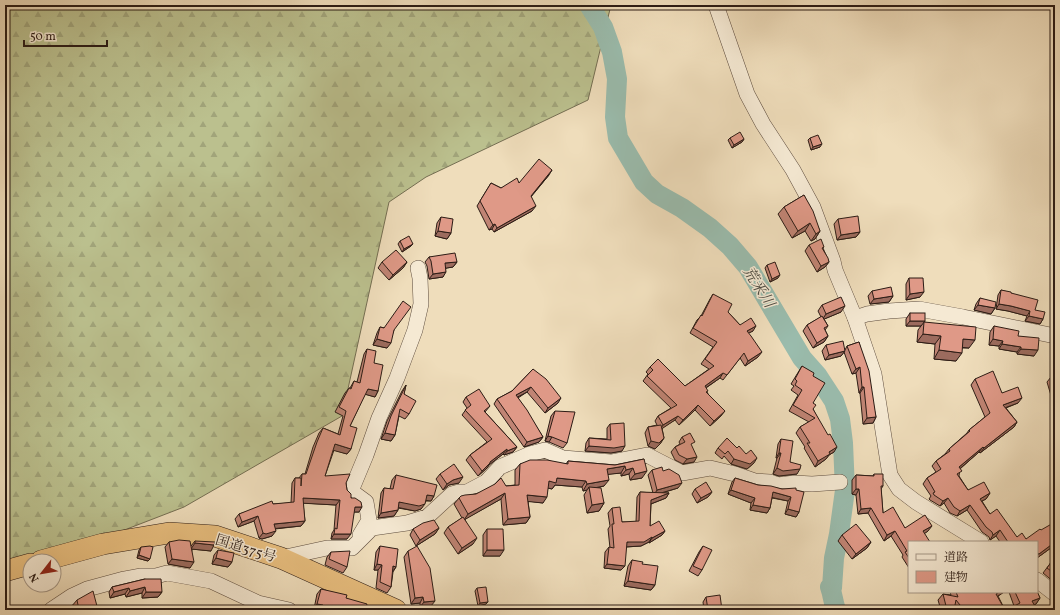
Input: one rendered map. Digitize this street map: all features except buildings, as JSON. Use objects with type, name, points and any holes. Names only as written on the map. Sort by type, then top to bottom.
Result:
[{"type":"highway","name":"国道375号","points":[[62,555],[103,544],[170,533],[215,536],[281,558],[396,610]]},
{"type":"highway","points":[[5,571],[22,566]]},
{"type":"street","points":[[716,5],[747,94],[793,170],[813,207],[835,270],[855,318],[874,374],[890,476],[900,489],[916,502],[979,541]]},
{"type":"street","points":[[352,548],[369,520],[366,502],[351,491],[415,330],[421,304],[418,268]]},
{"type":"street","points":[[855,318],[866,314],[919,309],[1055,336]]},
{"type":"street","points":[[281,558],[327,548],[352,548],[372,528],[407,523],[427,517],[452,494],[467,492],[486,482],[500,467],[530,454],[545,450],[563,458],[611,462],[647,455],[682,473],[710,468],[755,481],[770,482],[778,485],[840,482]]},
{"type":"street","points":[[51,610],[72,596],[87,589],[124,579],[140,576],[156,576],[167,573],[212,581],[258,602],[289,610]]},
{"type":"street","points":[[1038,581],[1055,594]]},
{"type":"green space","points":[[5,5],[611,5],[588,100],[426,177],[389,202],[342,416],[184,507],[62,554],[22,553],[22,564],[5,566]]},
{"type":"waterway","name":"荒釆川","points":[[589,5],[603,27],[612,52],[617,79],[615,117],[618,138],[644,182],[657,194],[682,208],[710,228],[730,246],[748,267],[802,358],[817,375],[834,401],[840,419],[843,443],[845,490],[834,558],[832,588],[830,587],[836,610]]}]
